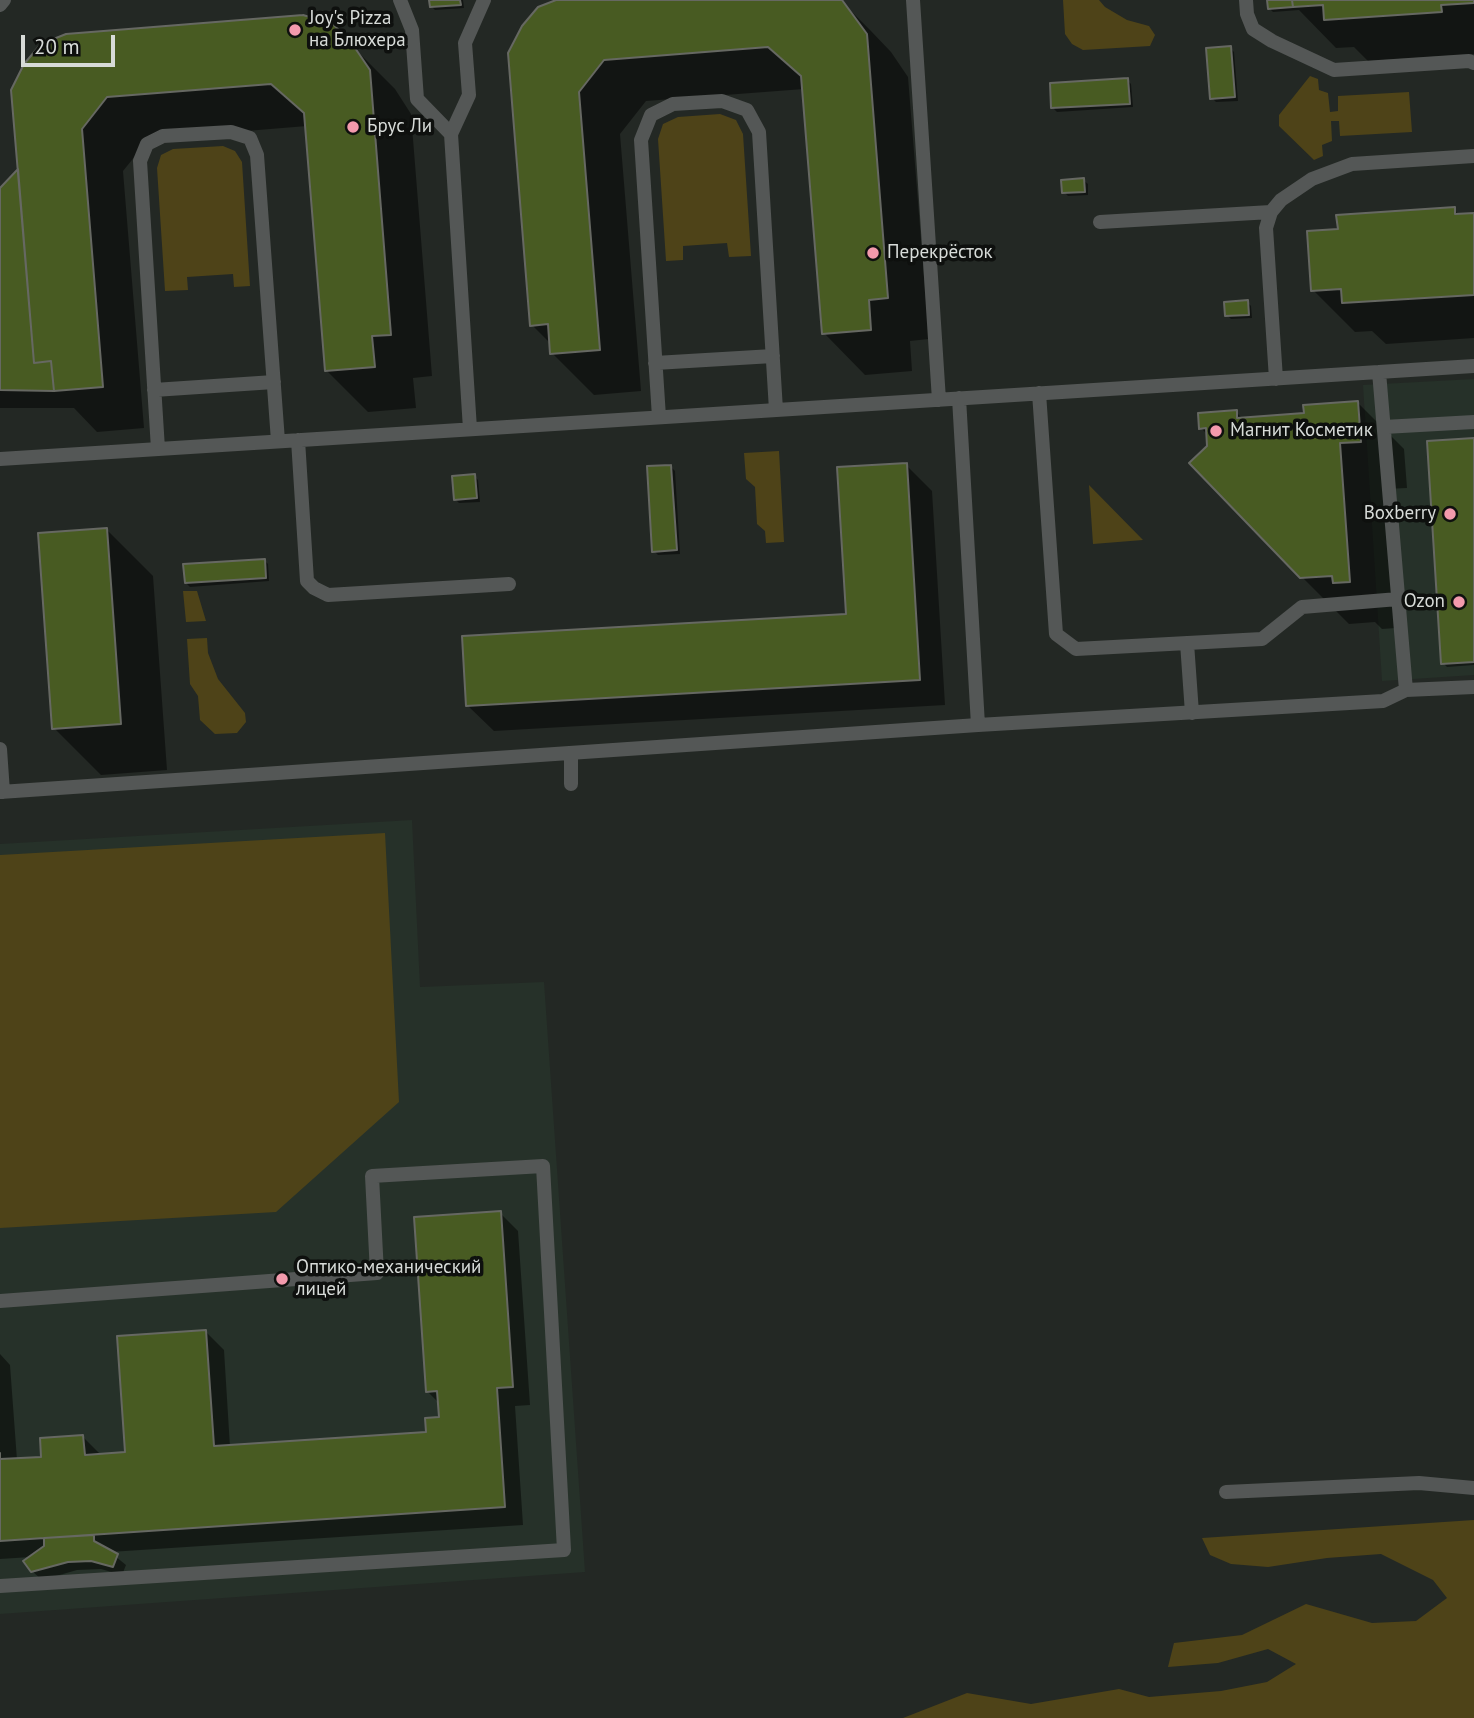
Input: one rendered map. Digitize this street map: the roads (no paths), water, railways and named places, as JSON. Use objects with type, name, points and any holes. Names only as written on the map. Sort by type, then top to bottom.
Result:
[{"type":"lane","points":[[0,5],[4,0]]},
{"type":"lane","points":[[400,0],[412,30],[417,99],[451,134]]},
{"type":"lane","points":[[470,429],[451,134],[469,95],[465,43],[484,0]]},
{"type":"lane","points":[[913,0],[939,400]]},
{"type":"lane","points":[[1246,0],[1247,14],[1253,29],[1272,41],[1334,70],[1469,61],[1474,63]]},
{"type":"lane","points":[[659,417],[641,140],[650,115],[673,104],[709,101],[722,101],[747,110],[759,132],[776,410]]},
{"type":"lane","points":[[158,449],[141,161],[147,144],[163,136],[231,132],[250,138],[257,155],[278,441]]},
{"type":"lane","points":[[1276,379],[1266,228],[1271,212],[1281,200],[1312,178],[1352,164],[1474,156]]},
{"type":"lane","points":[[1100,222],[1271,212]]},
{"type":"lane","points":[[655,363],[773,356]]},
{"type":"lane","points":[[0,459],[1474,366]]},
{"type":"lane","points":[[1379,372],[1406,690]]},
{"type":"lane","points":[[154,390],[274,382]]},
{"type":"lane","points":[[1039,394],[1056,634],[1076,649],[1262,639],[1302,607],[1398,599]]},
{"type":"lane","points":[[958,398],[978,725]]},
{"type":"lane","points":[[1384,427],[1474,422]]},
{"type":"lane","points":[[298,440],[307,581],[314,589],[328,594],[509,584]]},
{"type":"lane","points":[[1187,643],[1192,713]]},
{"type":"lane","points":[[0,749],[1,792],[978,725],[1383,701],[1406,690],[1474,687]]},
{"type":"lane","points":[[571,753],[571,784]]},
{"type":"lane","points":[[0,1301],[377,1273],[372,1176],[543,1166],[564,1550],[0,1587]]},
{"type":"lane","points":[[1226,1492],[1419,1483],[1474,1488]]},
{"type":"place","name":"Joy's Pizza на Блюхера","points":[[295,30]]},
{"type":"place","name":"Брус Ли","points":[[353,127]]},
{"type":"place","name":"Перекрёсток","points":[[873,253]]},
{"type":"place","name":"Магнит Косметик","points":[[1216,431]]},
{"type":"place","name":"Boxberry","points":[[1450,514]]},
{"type":"place","name":"Ozon","points":[[1459,602]]},
{"type":"place","name":"Оптико-механический лицей","points":[[282,1279]]}]
